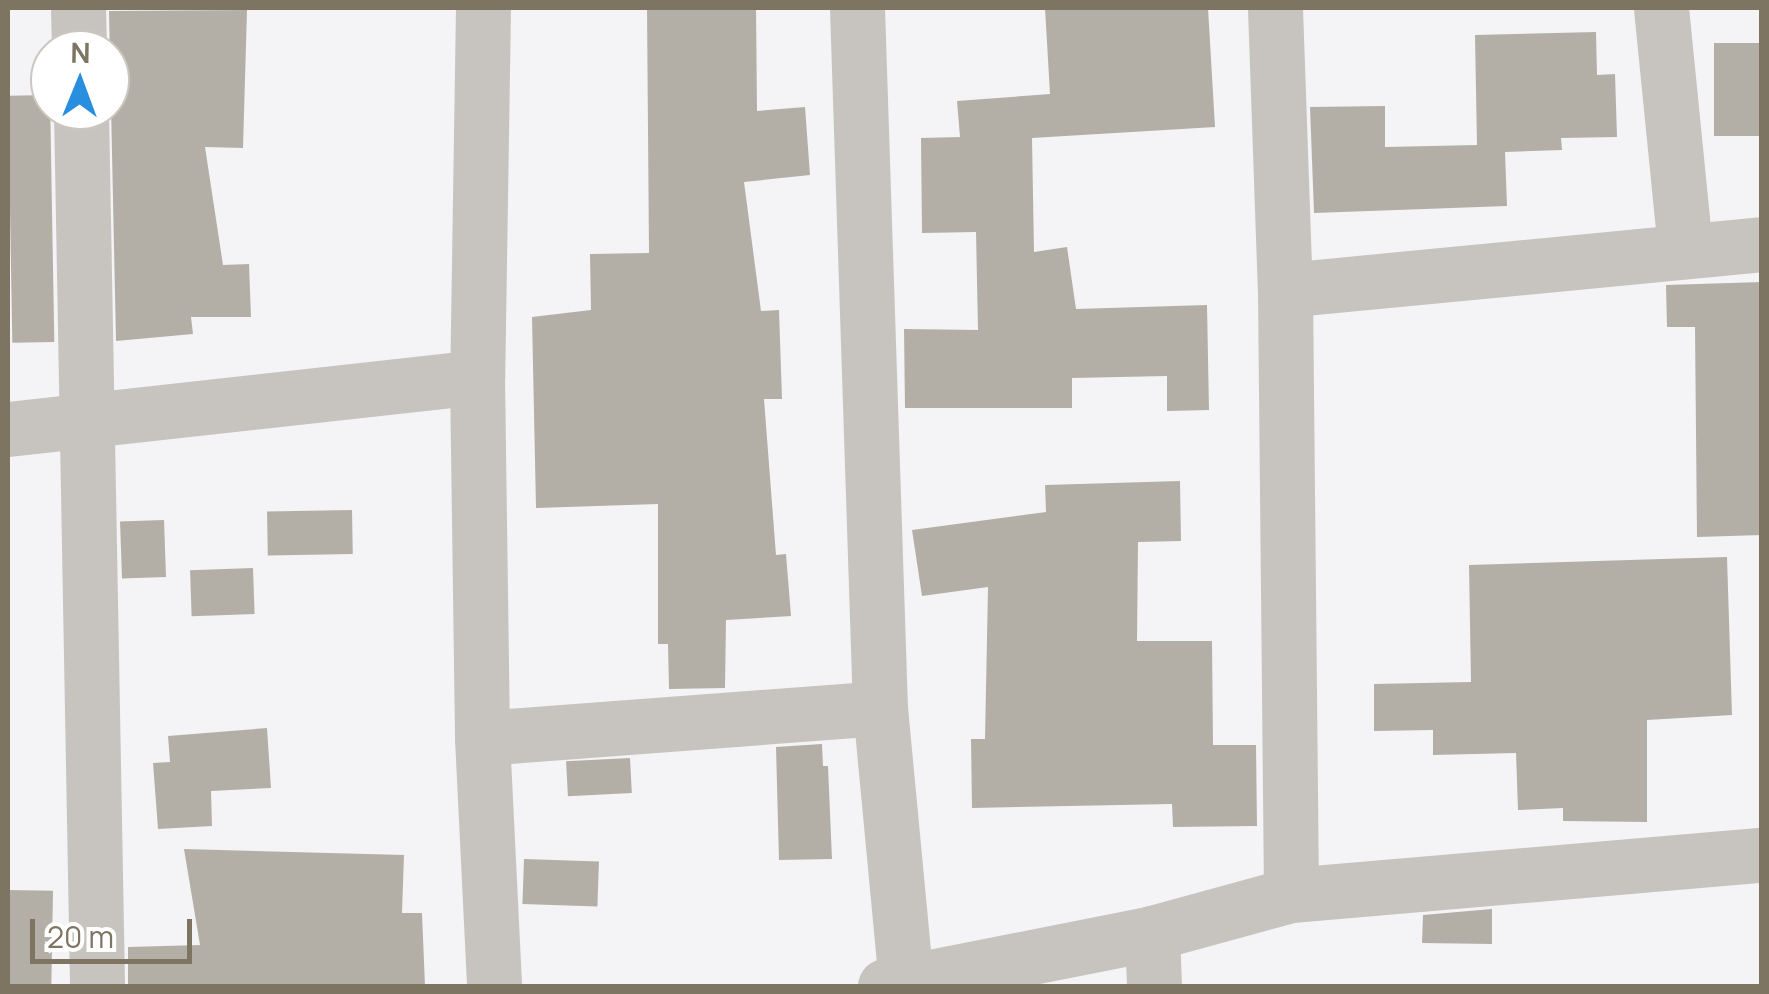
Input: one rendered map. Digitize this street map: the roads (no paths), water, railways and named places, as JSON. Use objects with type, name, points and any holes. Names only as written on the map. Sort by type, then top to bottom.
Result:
[{"type":"street","points":[[482,8],[477,377],[482,738],[494,986]]},
{"type":"street","points":[[857,8],[880,708],[896,985],[1152,932],[1291,896],[1762,855]]},
{"type":"street","points":[[1276,8],[1285,290],[1291,896]]},
{"type":"street","points":[[1661,8],[1685,250]]},
{"type":"street","points":[[81,130],[97,986]]},
{"type":"street","points":[[1285,290],[1762,244]]},
{"type":"street","points":[[8,429],[477,377]]},
{"type":"street","points":[[482,738],[880,708]]},
{"type":"street","points":[[1152,932],[1154,986]]}]
